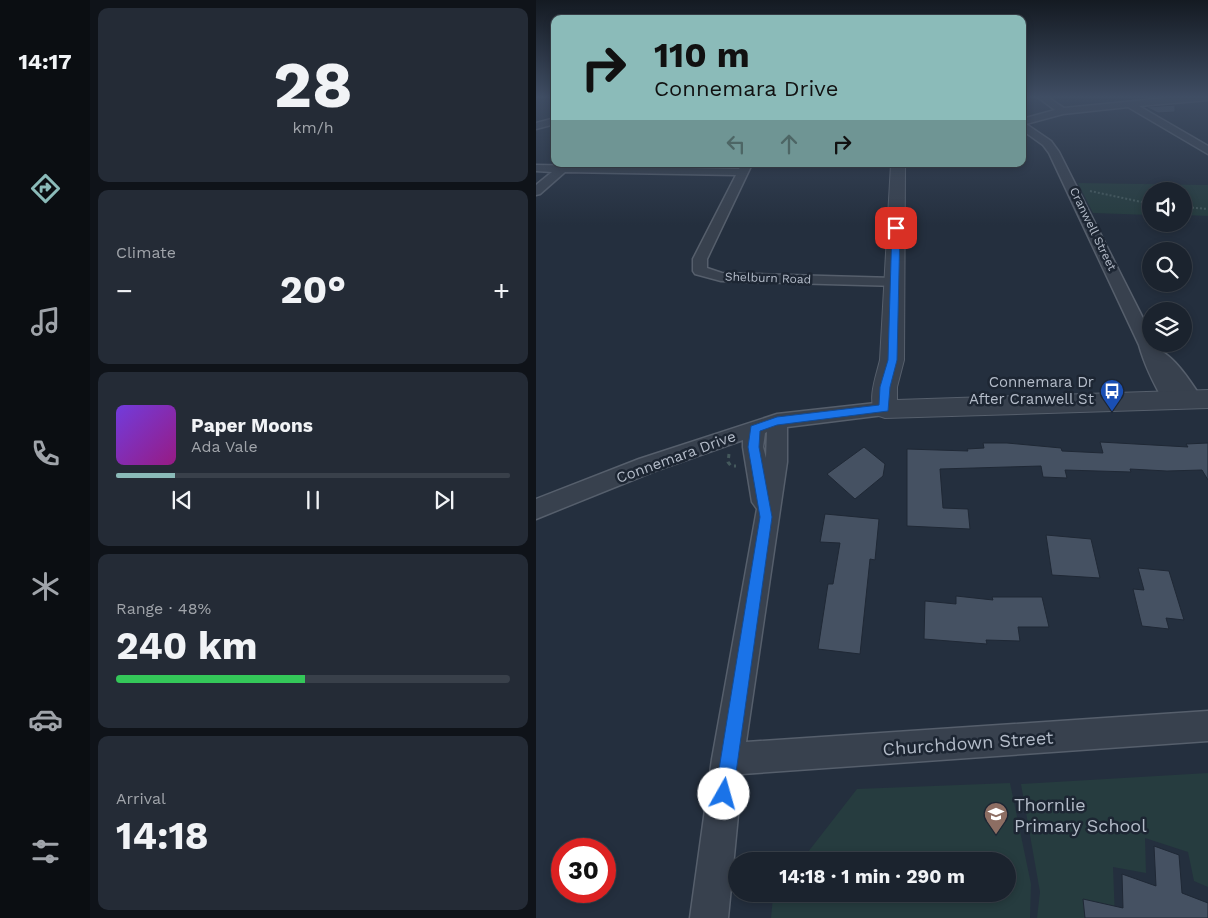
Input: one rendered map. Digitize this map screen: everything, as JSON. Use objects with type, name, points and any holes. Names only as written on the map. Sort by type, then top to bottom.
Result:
[{"type":"street","name":"Cranwell Street","points":[[1042,139],[1054,152],[1074,190],[1148,345],[1161,380],[1191,399]]},
{"type":"street","points":[[1190,139],[1208,151]]},
{"type":"street","points":[[895,408],[885,387],[892,360],[898,167]]},
{"type":"street","points":[[536,168],[744,168]]},
{"type":"street","points":[[536,191],[562,168]]},
{"type":"street","name":"Shelburn Road","points":[[744,168],[700,259],[700,271],[721,277],[894,283]]},
{"type":"street","name":"Connemara Drive","points":[[536,509],[647,465],[777,421],[895,408],[1191,399]]},
{"type":"street","points":[[709,918],[728,759],[776,462],[777,421]]},
{"type":"street","points":[[755,428],[753,447],[766,517]]},
{"type":"street","name":"Churchdown Street","points":[[728,759],[1208,726]]},
{"type":"path","points":[[1074,190],[1103,192],[1142,202]]},
{"type":"path","points":[[1192,208],[1208,209]]},
{"type":"green space","points":[[1078,183],[1142,184],[1142,215],[1093,213]]},
{"type":"green space","points":[[1192,185],[1208,185],[1208,216],[1192,215]]},
{"type":"green space","points":[[1208,773],[1208,887],[1194,881],[1188,852],[1145,838],[1146,873],[1113,867],[1115,918],[1037,918],[1040,892],[1021,784]]},
{"type":"green space","points":[[1010,783],[1031,884],[1030,918],[771,918],[773,902],[1016,902],[1016,852],[808,852],[857,789]]},
{"type":"building","points":[[1100,442],[1188,447],[1186,444],[1208,443],[1208,480],[1202,470],[1130,469],[1131,472],[1065,470],[1067,478],[1043,477],[1041,466],[940,469],[943,508],[968,509],[970,529],[907,526],[907,449],[968,451],[967,449],[984,448],[983,443],[1007,443],[1061,448],[1062,451],[1103,453]]},
{"type":"building","points":[[864,447],[885,464],[883,476],[855,499],[827,474]]},
{"type":"building","points":[[825,514],[879,519],[875,560],[870,559],[860,654],[818,649],[828,584],[833,584],[840,543],[820,542]]},
{"type":"building","points":[[1046,535],[1091,539],[1100,578],[1052,575]]},
{"type":"building","points":[[1138,568],[1169,571],[1184,620],[1166,618],[1169,629],[1142,626],[1133,589],[1144,590]]},
{"type":"building","points":[[956,596],[993,600],[992,597],[1042,597],[1049,627],[1018,627],[1020,641],[986,640],[987,644],[924,639],[925,601],[956,604]]},
{"type":"building","points":[[1154,846],[1179,855],[1182,893],[1208,903],[1208,918],[1085,918],[1083,899],[1123,908],[1122,874],[1156,886]]},
{"type":"place","name":"Connemara Dr After Cranwell St","points":[[1112,412]]},
{"type":"place","name":"Thornlie Primary School","points":[[996,835]]},
{"type":"route","points":[[724,794],[766,517],[753,447],[755,428],[777,421],[862,410],[885,409],[885,387],[892,360],[896,228]]}]
